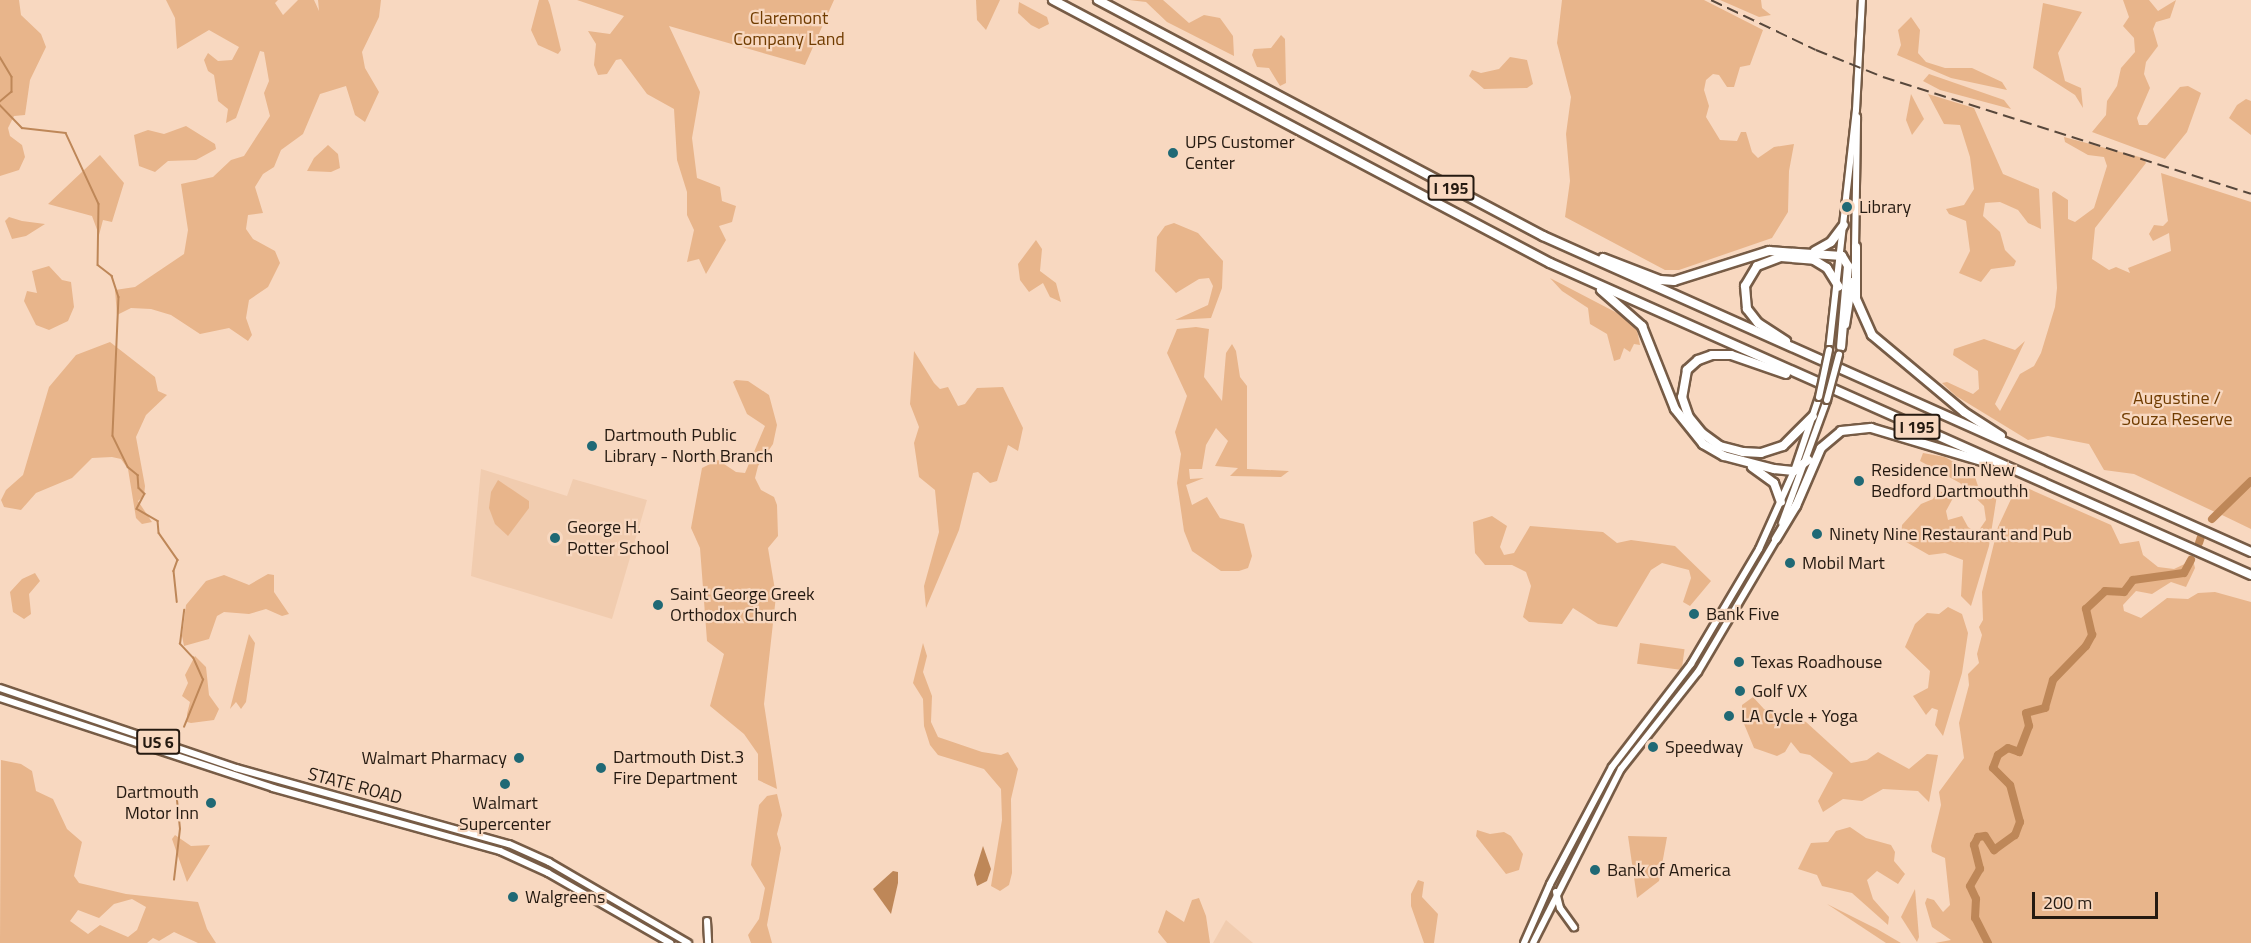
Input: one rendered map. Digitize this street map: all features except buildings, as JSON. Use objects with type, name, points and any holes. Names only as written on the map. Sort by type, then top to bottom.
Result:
[{"type":"highway","name":"I 195","points":[[1053,0],[1458,217],[1582,278],[2251,575]]},
{"type":"highway","name":"I 195","points":[[1098,0],[1562,245],[2251,552]]},
{"type":"highway","points":[[1812,252],[1832,242],[1844,225]]},
{"type":"highway","points":[[1562,245],[1669,281],[1769,251],[1812,252],[1842,256],[1848,266],[1840,351]]},
{"type":"highway","points":[[1856,247],[1857,304],[1875,340],[1964,412],[2025,451]]},
{"type":"highway","points":[[1813,357],[1754,320],[1746,304],[1747,282],[1761,264],[1787,257],[1821,263],[1839,287]]},
{"type":"highway","points":[[1582,278],[1625,308],[1642,326],[1675,409],[1693,434],[1713,451],[1743,462],[1794,471],[1808,460]]},
{"type":"highway","points":[[1813,416],[1797,436],[1779,448],[1761,453],[1737,452],[1715,444],[1695,426],[1685,407],[1681,387],[1694,363],[1717,354],[1815,382]]},
{"type":"highway","points":[[1776,539],[1796,506],[1821,448],[1845,429],[1870,428],[2010,468]]},
{"type":"highway","points":[[1743,462],[1774,483],[1781,502]]},
{"type":"main road","points":[[1524,943],[1550,884],[1612,767],[1691,664],[1740,584],[1794,471],[1819,397],[1839,287],[1856,110],[1862,0]]},
{"type":"main road","points":[[1533,943],[1556,892],[1621,769],[1698,672],[1776,539],[1808,460],[1840,351],[1856,247],[1856,110]]},
{"type":"main road","points":[[1849,170],[1857,169]]},
{"type":"main road","name":"STATE ROAD","points":[[0,688],[236,768],[509,844],[549,862],[688,943]]},
{"type":"main road","name":"STATE ROAD","points":[[0,698],[273,788],[500,851],[548,873],[670,943]]},
{"type":"main road","points":[[1556,892],[1560,910],[1574,927]]},
{"type":"main road","points":[[707,921],[708,943]]},
{"type":"shaded area","name":"George H. Potter School","points":[[481,469],[567,496],[573,479],[647,500],[612,619],[471,576]]},
{"type":"shaded area","points":[[983,846],[991,869],[987,881],[977,886],[974,875]]},
{"type":"shaded area","points":[[893,871],[898,872],[898,883],[891,914],[873,889]]},
{"type":"shaded area","points":[[1226,920],[1253,943],[1213,943]]},
{"type":"green space","points":[[0,0],[19,0],[21,15],[41,34],[46,47],[30,80],[25,115],[14,116],[8,128],[10,136],[22,145],[25,157],[19,170],[0,176]]},
{"type":"green space","points":[[166,0],[278,0],[275,3],[283,15],[298,0],[314,0],[319,11],[318,0],[381,0],[379,17],[362,52],[365,68],[379,92],[365,122],[355,115],[346,86],[320,94],[303,134],[281,150],[274,167],[263,174],[255,187],[263,213],[248,215],[246,229],[253,239],[275,251],[280,263],[268,287],[249,300],[246,318],[252,335],[248,341],[229,328],[200,334],[171,315],[151,309],[131,308],[117,315],[115,290],[135,287],[184,254],[188,230],[181,184],[213,177],[231,160],[244,156],[270,116],[264,93],[269,81],[264,52],[260,51],[236,118],[226,123],[228,109],[218,101],[214,75],[208,71],[204,60],[208,53],[218,61],[232,60],[239,47],[209,30],[177,49],[175,18]]},
{"type":"green space","points":[[539,0],[548,0],[550,5],[561,50],[558,54],[538,45],[531,30]]},
{"type":"green space","name":"Claremont Company Land","points":[[577,0],[834,0],[805,65],[669,26],[700,92],[692,138],[697,178],[720,187],[722,201],[736,206],[732,222],[719,226],[726,240],[706,274],[699,259],[687,262],[694,230],[687,215],[687,192],[677,160],[674,109],[647,94],[621,59],[616,60],[607,74],[598,75],[594,65],[596,44],[588,31],[610,34],[624,16]]},
{"type":"green space","points":[[976,0],[1000,0],[986,30],[977,20]]},
{"type":"green space","points":[[1129,0],[1163,0],[1189,23],[1204,15],[1220,18],[1233,36],[1234,56],[1167,22],[1146,2]]},
{"type":"green space","points":[[1562,0],[1704,0],[1763,30],[1750,65],[1740,67],[1734,87],[1727,87],[1719,75],[1713,74],[1706,80],[1704,90],[1709,106],[1706,117],[1720,140],[1737,141],[1741,132],[1746,132],[1752,152],[1758,158],[1774,147],[1794,144],[1789,171],[1788,212],[1772,238],[1679,270],[1665,270],[1565,217],[1570,181],[1566,134],[1571,97],[1557,43]]},
{"type":"green space","points":[[1720,0],[1761,0],[1762,8],[1771,15],[1759,17]]},
{"type":"green space","points":[[2123,0],[2149,0],[2158,11],[2176,0],[2170,18],[2156,22],[2153,29],[2158,46],[2146,62],[2144,74],[2150,88],[2137,118],[2139,125],[2147,125],[2180,87],[2188,86],[2201,93],[2187,132],[2165,159],[2092,132],[2106,115],[2107,101],[2117,86],[2121,68],[2135,52],[2134,38],[2123,26],[2129,17]]},
{"type":"green space","points":[[1019,2],[1047,17],[1049,24],[1039,29],[1031,25],[1018,13]]},
{"type":"green space","points":[[2043,3],[2082,12],[2058,53],[2065,81],[2081,88],[2083,108],[2075,95],[2033,68]]},
{"type":"green space","points":[[1911,17],[1920,30],[1918,53],[1926,62],[1945,68],[1972,68],[2002,82],[2007,90],[1951,78],[1897,55],[1901,45],[1898,30]]},
{"type":"green space","points":[[1281,35],[1285,39],[1286,83],[1280,86],[1269,68],[1257,67],[1252,55],[1254,49],[1271,48]]},
{"type":"green space","points":[[1510,57],[1527,60],[1533,84],[1527,88],[1484,89],[1469,76],[1472,70],[1481,73],[1499,69]]},
{"type":"green space","points":[[1929,74],[2004,100],[2011,109],[1940,90],[1923,81]]},
{"type":"green space","points":[[1911,94],[1924,119],[1912,135],[1906,120]]},
{"type":"green space","points":[[1928,94],[1974,108],[2003,174],[2039,189],[2041,229],[2028,223],[2018,210],[2000,202],[1985,203],[1983,216],[2000,232],[2005,250],[2016,261],[2014,266],[1991,269],[1981,282],[1959,273],[1970,251],[1966,221],[1949,214],[1946,209],[1964,205],[1974,189],[1970,157],[1960,125],[1944,124]]},
{"type":"green space","points":[[2246,99],[2251,101],[2251,135],[2229,118],[2237,105]]},
{"type":"green space","points":[[186,126],[215,144],[216,149],[196,160],[168,161],[155,172],[139,166],[134,135],[148,130],[164,134]]},
{"type":"green space","name":"Augustine / Souza Reserve","points":[[2064,137],[2143,158],[2146,163],[2095,228],[2092,259],[2109,270],[2116,267],[2130,273],[2128,268],[2171,251],[2169,233],[2153,241],[2149,234],[2154,225],[2163,226],[2168,221],[2161,173],[2251,202],[2251,529],[2222,515],[2208,522],[2215,512],[2134,474],[2104,470],[2089,444],[2048,436],[2028,440],[1956,396],[1942,383],[1947,382],[1973,394],[1979,389],[1978,371],[1953,355],[1954,349],[1984,339],[2015,350],[2025,341],[1995,404],[2000,411],[2020,374],[2034,366],[2041,353],[2055,307],[2057,288],[2052,193],[2054,191],[2068,200],[2068,219],[2075,222],[2094,208],[2107,166],[2104,157],[2088,155],[2065,142]]},
{"type":"green space","points":[[328,145],[338,154],[340,168],[331,172],[307,171],[314,158]]},
{"type":"green space","points":[[100,155],[124,183],[112,222],[103,220],[99,235],[92,216],[48,204]]},
{"type":"green space","points":[[9,217],[45,224],[26,236],[12,239],[5,221]]},
{"type":"green space","points":[[1174,223],[1198,233],[1223,261],[1222,288],[1211,318],[1175,320],[1208,305],[1213,286],[1209,278],[1199,279],[1176,293],[1155,271],[1157,237],[1165,226]]},
{"type":"green space","points":[[1036,240],[1042,249],[1040,271],[1056,283],[1061,302],[1050,297],[1043,283],[1029,292],[1020,280],[1018,264]]},
{"type":"green space","points":[[49,266],[62,280],[71,282],[74,307],[68,321],[49,330],[36,325],[24,301],[27,291],[37,293],[32,271]]},
{"type":"green space","points":[[1550,278],[1621,315],[1637,330],[1640,345],[1634,344],[1630,352],[1624,348],[1620,359],[1614,361],[1607,334],[1590,324],[1588,308],[1562,291]]},
{"type":"green space","points":[[1196,327],[1209,329],[1204,377],[1222,401],[1226,353],[1232,344],[1236,351],[1240,377],[1247,386],[1247,469],[1289,471],[1281,477],[1230,476],[1238,468],[1215,466],[1228,441],[1216,428],[1206,445],[1202,469],[1189,469],[1190,479],[1204,478],[1186,485],[1192,505],[1207,497],[1220,518],[1244,524],[1252,556],[1248,568],[1239,571],[1221,571],[1192,551],[1184,531],[1177,483],[1181,454],[1175,432],[1187,396],[1167,353],[1177,329]]},
{"type":"green space","points":[[110,342],[155,377],[158,391],[167,395],[146,415],[136,437],[145,486],[144,496],[138,501],[152,522],[142,524],[136,518],[128,469],[121,459],[112,457],[92,458],[72,478],[36,493],[21,510],[4,507],[1,500],[6,490],[23,475],[49,387],[76,355]]},
{"type":"green space","points":[[914,351],[934,383],[940,389],[948,387],[958,406],[965,404],[977,388],[1003,387],[1023,428],[1018,451],[1008,445],[997,481],[990,483],[978,472],[973,473],[959,530],[926,608],[924,586],[939,532],[935,490],[919,477],[914,443],[919,427],[910,404]]},
{"type":"green space","points":[[748,381],[769,395],[777,425],[773,444],[758,466],[755,478],[761,490],[774,497],[777,505],[778,536],[768,548],[776,596],[764,704],[777,789],[758,780],[758,754],[744,734],[710,706],[724,654],[707,641],[700,548],[691,528],[702,468],[718,460],[736,472],[745,473],[765,426],[747,414],[733,382]]},
{"type":"green space","points":[[1923,453],[1945,457],[1974,474],[1979,489],[1997,495],[1989,546],[1971,606],[1961,596],[1963,560],[1945,553],[1929,555],[1901,539],[1902,525],[1921,504],[1933,499],[1938,490],[1953,498],[1946,511],[1948,520],[1962,516],[1968,527],[1977,533],[1986,520],[1984,506],[1960,483],[1920,461]]},
{"type":"green space","points":[[498,480],[529,501],[529,508],[508,536],[495,524],[489,508],[491,492]]},
{"type":"green space","points":[[2018,484],[2111,525],[2120,544],[2139,541],[2143,555],[2158,567],[2174,569],[2193,560],[2195,568],[2186,587],[2171,582],[2152,594],[2136,591],[2123,605],[2124,611],[2141,618],[2167,598],[2188,599],[2198,593],[2215,592],[2251,602],[2251,943],[1935,943],[1951,940],[1932,927],[1925,903],[1927,898],[1934,900],[1943,912],[1950,905],[1945,858],[1932,852],[1931,846],[1941,805],[1939,792],[1964,758],[1959,723],[1969,685],[1968,674],[1979,663],[1977,654],[1982,635],[1979,627],[1983,620],[1982,592],[1998,527]]},
{"type":"green space","points":[[1492,516],[1507,526],[1500,547],[1504,555],[1514,553],[1530,526],[1603,532],[1617,543],[1631,540],[1675,546],[1711,581],[1690,606],[1683,602],[1691,578],[1689,570],[1662,563],[1651,570],[1617,627],[1598,624],[1573,608],[1562,624],[1529,622],[1523,617],[1531,586],[1526,572],[1512,565],[1485,565],[1475,553],[1473,522]]},
{"type":"green space","points":[[35,573],[40,581],[29,594],[31,614],[24,619],[13,612],[10,592],[22,579]]},
{"type":"green space","points":[[268,574],[274,575],[274,592],[289,614],[282,616],[266,609],[249,614],[224,612],[217,616],[209,639],[184,646],[182,636],[186,605],[206,581],[224,575],[249,585]]},
{"type":"green space","points":[[1948,607],[1962,614],[1968,633],[1962,673],[1943,736],[1935,725],[1938,710],[1932,708],[1926,715],[1913,696],[1928,688],[1930,671],[1905,647],[1915,624],[1927,613],[1939,614]]},
{"type":"green space","points":[[249,634],[255,643],[246,702],[241,709],[236,702],[230,709]]},
{"type":"green space","points":[[923,643],[927,656],[923,672],[932,696],[931,722],[938,737],[982,752],[1001,755],[1008,752],[1018,769],[1011,799],[1012,873],[1009,885],[1000,891],[991,886],[1002,820],[1001,789],[984,769],[938,755],[930,745],[924,726],[923,699],[913,683]]},
{"type":"green space","points":[[1640,643],[1685,649],[1682,670],[1637,664]]},
{"type":"green space","points":[[195,656],[206,667],[209,695],[219,709],[214,720],[191,723],[187,722],[190,702],[182,696],[188,683],[185,675]]},
{"type":"green space","points":[[1753,697],[1764,709],[1806,722],[1851,763],[1867,760],[1878,752],[1909,769],[1927,754],[1938,755],[1929,802],[1918,791],[1883,789],[1862,801],[1843,799],[1823,812],[1818,801],[1833,773],[1810,755],[1800,753],[1791,742],[1785,752],[1777,756],[1754,748],[1742,719],[1742,705]]},
{"type":"green space","points":[[1,760],[21,764],[32,771],[36,791],[53,799],[67,829],[82,842],[74,876],[79,883],[126,894],[198,902],[207,929],[216,943],[198,943],[174,932],[159,941],[153,938],[147,943],[0,943]],"holes":[[[132,899],[146,907],[137,930],[128,937],[100,925],[88,934],[70,921],[78,910],[99,918],[114,904]]]},
{"type":"green space","points":[[777,794],[782,815],[777,834],[781,848],[767,925],[772,943],[751,943],[748,935],[759,919],[765,888],[751,865],[759,805],[767,796]]},
{"type":"green space","points":[[1850,827],[1866,838],[1891,845],[1895,852],[1894,861],[1905,874],[1898,884],[1877,871],[1867,880],[1873,899],[1889,917],[1888,925],[1852,893],[1822,886],[1817,875],[1798,869],[1811,843],[1828,842],[1836,831]]},
{"type":"green space","points":[[1477,830],[1490,834],[1504,832],[1511,836],[1523,854],[1519,870],[1506,874],[1476,836]]},
{"type":"green space","points":[[175,835],[191,846],[210,845],[187,882],[172,839]]},
{"type":"green space","points":[[1628,836],[1667,837],[1659,881],[1637,898]]},
{"type":"green space","points":[[1418,880],[1424,882],[1422,897],[1438,914],[1434,943],[1424,943],[1411,906],[1411,894]]},
{"type":"green space","points":[[1915,889],[1919,937],[1917,942],[1901,917]]},
{"type":"green space","points":[[1199,898],[1206,916],[1210,943],[1167,943],[1158,932],[1166,910],[1184,922],[1192,900]]},
{"type":"green space","points":[[1827,904],[1877,929],[1901,943],[1886,943]]},
{"type":"waterway","points":[[0,57],[12,77],[12,92],[0,102]]},
{"type":"waterway","points":[[0,105],[22,128],[66,133],[99,204],[98,265],[112,276],[119,297],[113,436],[128,467],[138,475],[139,488],[145,494],[137,509],[158,521],[159,533],[178,560],[174,571],[177,602]]},
{"type":"waterway","points":[[2212,519],[2251,481]]},
{"type":"waterway","points":[[2199,543],[2201,537]]},
{"type":"waterway","points":[[1988,943],[1975,918],[1976,899],[1970,886],[1980,869],[1974,845],[1978,837],[1985,836],[1994,850],[2015,835],[2020,822],[2010,785],[1993,768],[1998,755],[2008,748],[2019,752],[2029,726],[2026,713],[2045,708],[2053,680],[2086,646],[2092,635],[2086,609],[2105,591],[2124,592],[2133,580],[2184,573],[2191,560]]},
{"type":"waterway","points":[[184,610],[180,644],[193,658],[203,680],[184,727]]},
{"type":"waterway","points":[[174,880],[180,829],[176,793]]},
{"type":"railway","points":[[1711,0],[1816,50],[1883,77],[2251,194]]},
{"type":"place","name":"UPS Customer Center","points":[[1173,153]]},
{"type":"place","name":"Library","points":[[1847,207]]},
{"type":"place","name":"Dartmouth Public Library - North Branch","points":[[592,446]]},
{"type":"place","name":"Residence Inn New Bedford Dartmouthh","points":[[1859,481]]},
{"type":"place","name":"Ninety Nine Restaurant and Pub","points":[[1817,534]]},
{"type":"place","name":"George H. Potter School","points":[[555,538]]},
{"type":"place","name":"Mobil Mart","points":[[1790,563]]},
{"type":"place","name":"Saint George Greek Orthodox Church","points":[[658,605]]},
{"type":"place","name":"Bank Five","points":[[1694,614]]},
{"type":"place","name":"Texas Roadhouse","points":[[1739,662]]},
{"type":"place","name":"Golf VX","points":[[1740,691]]},
{"type":"place","name":"LA Cycle + Yoga","points":[[1729,716]]},
{"type":"place","name":"Speedway","points":[[1653,747]]},
{"type":"place","name":"Walmart Pharmacy","points":[[519,758]]},
{"type":"place","name":"Dartmouth Dist.3 Fire Department","points":[[601,768]]},
{"type":"place","name":"Walmart Supercenter","points":[[505,784]]},
{"type":"place","name":"Dartmouth Motor Inn","points":[[211,803]]},
{"type":"place","name":"Bank of America","points":[[1595,870]]},
{"type":"place","name":"Walgreens","points":[[513,897]]}]
